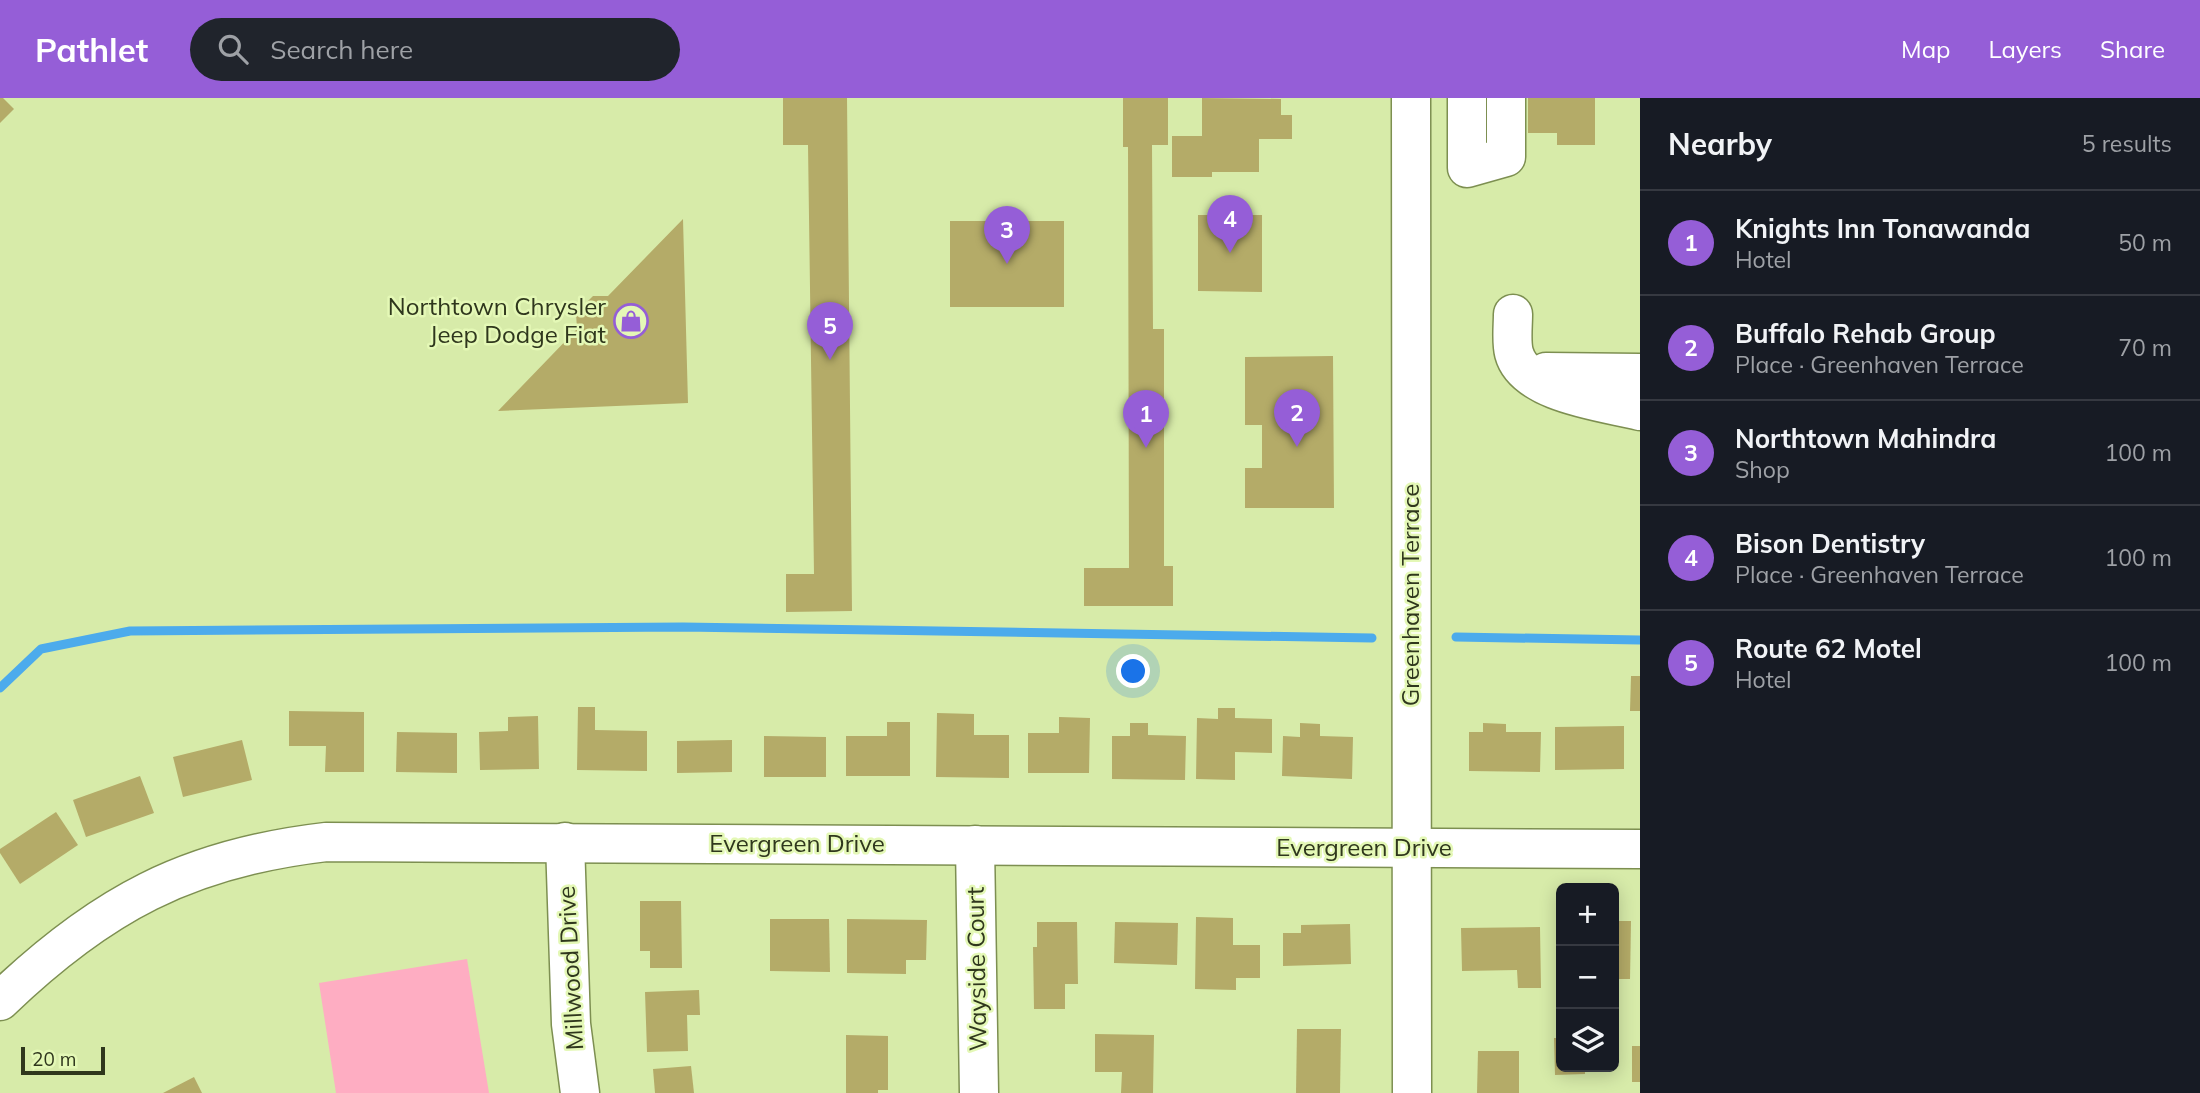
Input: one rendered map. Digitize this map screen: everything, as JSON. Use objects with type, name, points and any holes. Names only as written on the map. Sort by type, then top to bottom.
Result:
[{"type":"street","name":"Greenhaven Terrace","points":[[1411,98],[1412,1093]]},
{"type":"street","points":[[1467,98],[1467,168],[1506,157],[1506,98]]},
{"type":"street","points":[[1513,314],[1514,353],[1533,377],[1549,388],[1640,411]]},
{"type":"street","points":[[1533,377],[1640,373]]},
{"type":"street","points":[[1533,377],[1640,383]]},
{"type":"street","points":[[1593,399],[1640,399]]},
{"type":"street","name":"Evergreen Drive","points":[[0,1001],[69,941],[124,904],[173,879],[232,858],[326,842],[1640,849]]},
{"type":"street","name":"Millwood Drive","points":[[565,842],[571,1024],[580,1093]]},
{"type":"street","name":"Wayside Court","points":[[975,845],[979,1093]]},
{"type":"shaded area","points":[[467,959],[489,1093],[336,1093],[319,983]]},
{"type":"building","points":[[0,98],[14,109],[0,123]]},
{"type":"building","points":[[783,98],[847,98],[852,611],[786,612],[786,574],[814,574],[808,145],[783,145]]},
{"type":"building","points":[[1123,98],[1168,98],[1168,145],[1152,145],[1153,329],[1164,329],[1164,566],[1173,566],[1173,606],[1084,606],[1084,568],[1129,568],[1128,147],[1123,147]]},
{"type":"building","points":[[1202,98],[1281,99],[1281,115],[1292,115],[1292,139],[1259,139],[1259,172],[1212,172],[1212,177],[1172,177],[1172,136],[1202,136]]},
{"type":"building","points":[[1528,98],[1595,98],[1595,145],[1557,145],[1557,133],[1528,133]]},
{"type":"building","points":[[1198,215],[1262,215],[1262,292],[1198,291]]},
{"type":"building","name":"Northtown Chrysler Jeep Dodge Fiat","points":[[683,219],[688,403],[498,411],[577,329],[576,313],[593,296],[608,296]]},
{"type":"building","points":[[950,221],[1064,221],[1064,307],[950,307]]},
{"type":"building","points":[[1333,356],[1334,508],[1245,508],[1245,468],[1262,468],[1262,425],[1245,425],[1245,357]]},
{"type":"building","points":[[1631,676],[1640,676],[1640,711],[1630,711]]},
{"type":"building","points":[[578,707],[595,707],[595,730],[647,731],[647,771],[577,770]]},
{"type":"building","points":[[1218,708],[1235,708],[1235,718],[1272,719],[1272,753],[1235,752],[1235,780],[1196,779],[1197,718],[1218,719]]},
{"type":"building","points":[[289,711],[364,712],[364,772],[325,772],[326,746],[289,746]]},
{"type":"building","points":[[937,713],[974,714],[974,735],[1009,735],[1009,778],[936,777]]},
{"type":"building","points":[[538,716],[539,769],[480,770],[479,732],[508,731],[508,717]]},
{"type":"building","points":[[1059,717],[1090,718],[1089,773],[1028,773],[1028,733],[1059,733]]},
{"type":"building","points":[[887,722],[910,722],[910,776],[846,776],[846,736],[887,736]]},
{"type":"building","points":[[1130,723],[1148,723],[1148,735],[1186,736],[1185,780],[1112,779],[1112,736],[1130,736]]},
{"type":"building","points":[[1300,723],[1320,724],[1320,736],[1353,737],[1352,779],[1282,776],[1283,736],[1300,737]]},
{"type":"building","points":[[1483,723],[1506,724],[1506,732],[1541,732],[1540,772],[1469,771],[1469,732],[1483,732]]},
{"type":"building","points":[[1624,726],[1624,769],[1555,770],[1555,727]]},
{"type":"building","points":[[397,732],[457,733],[457,773],[396,772]]},
{"type":"building","points":[[764,736],[826,737],[826,777],[764,777]]},
{"type":"building","points":[[242,740],[252,780],[183,797],[173,757]]},
{"type":"building","points":[[732,740],[732,772],[677,773],[677,741]]},
{"type":"building","points":[[140,776],[154,813],[86,837],[73,800]]},
{"type":"building","points":[[56,812],[78,845],[20,884],[0,849]]},
{"type":"building","points":[[640,901],[681,901],[682,968],[650,968],[650,951],[640,951]]},
{"type":"building","points":[[1196,917],[1233,918],[1233,945],[1260,945],[1260,978],[1236,978],[1236,990],[1195,989]]},
{"type":"building","points":[[770,919],[829,919],[830,972],[770,971]]},
{"type":"building","points":[[847,919],[927,920],[926,960],[906,960],[906,974],[847,973]]},
{"type":"building","points":[[1619,921],[1631,921],[1630,979],[1619,979]]},
{"type":"building","points":[[1037,922],[1077,922],[1078,984],[1065,984],[1065,1009],[1034,1009],[1033,947],[1037,947]]},
{"type":"building","points":[[1115,922],[1178,923],[1177,965],[1114,963]]},
{"type":"building","points":[[1350,924],[1351,964],[1283,966],[1283,933],[1301,933],[1301,925]]},
{"type":"building","points":[[1540,927],[1541,988],[1518,988],[1517,970],[1462,971],[1461,928]]},
{"type":"building","points":[[699,990],[700,1015],[687,1015],[688,1051],[647,1052],[645,992]]},
{"type":"building","points":[[1297,1029],[1341,1029],[1340,1093],[1296,1093]]},
{"type":"building","points":[[1095,1034],[1154,1035],[1153,1093],[1121,1093],[1122,1072],[1095,1072]]},
{"type":"building","points":[[846,1035],[888,1036],[888,1090],[878,1090],[878,1093],[846,1093]]},
{"type":"building","points":[[1556,1038],[1556,1072],[1585,1074],[1555,1075]]},
{"type":"building","points":[[1632,1046],[1640,1046],[1640,1082],[1632,1082]]},
{"type":"building","points":[[1478,1051],[1519,1051],[1519,1093],[1477,1093]]},
{"type":"building","points":[[691,1066],[694,1093],[655,1093],[653,1069]]},
{"type":"building","points":[[194,1077],[202,1093],[163,1093]]},
{"type":"waterway","points":[[0,688],[41,649],[130,631],[683,627],[1372,638]]},
{"type":"waterway","points":[[1456,637],[1640,640]]},
{"type":"place","name":"Bison Dentistry","points":[[1230,253]]},
{"type":"place","name":"Northtown Mahindra","points":[[1007,264]]},
{"type":"place","name":"Northtown Chrysler Jeep Dodge Fiat","points":[[631,321]]},
{"type":"place","name":"Route 62 Motel","points":[[830,360]]},
{"type":"place","name":"Buffalo Rehab Group","points":[[1297,447]]},
{"type":"place","name":"Knights Inn Tonawanda","points":[[1146,448]]}]
